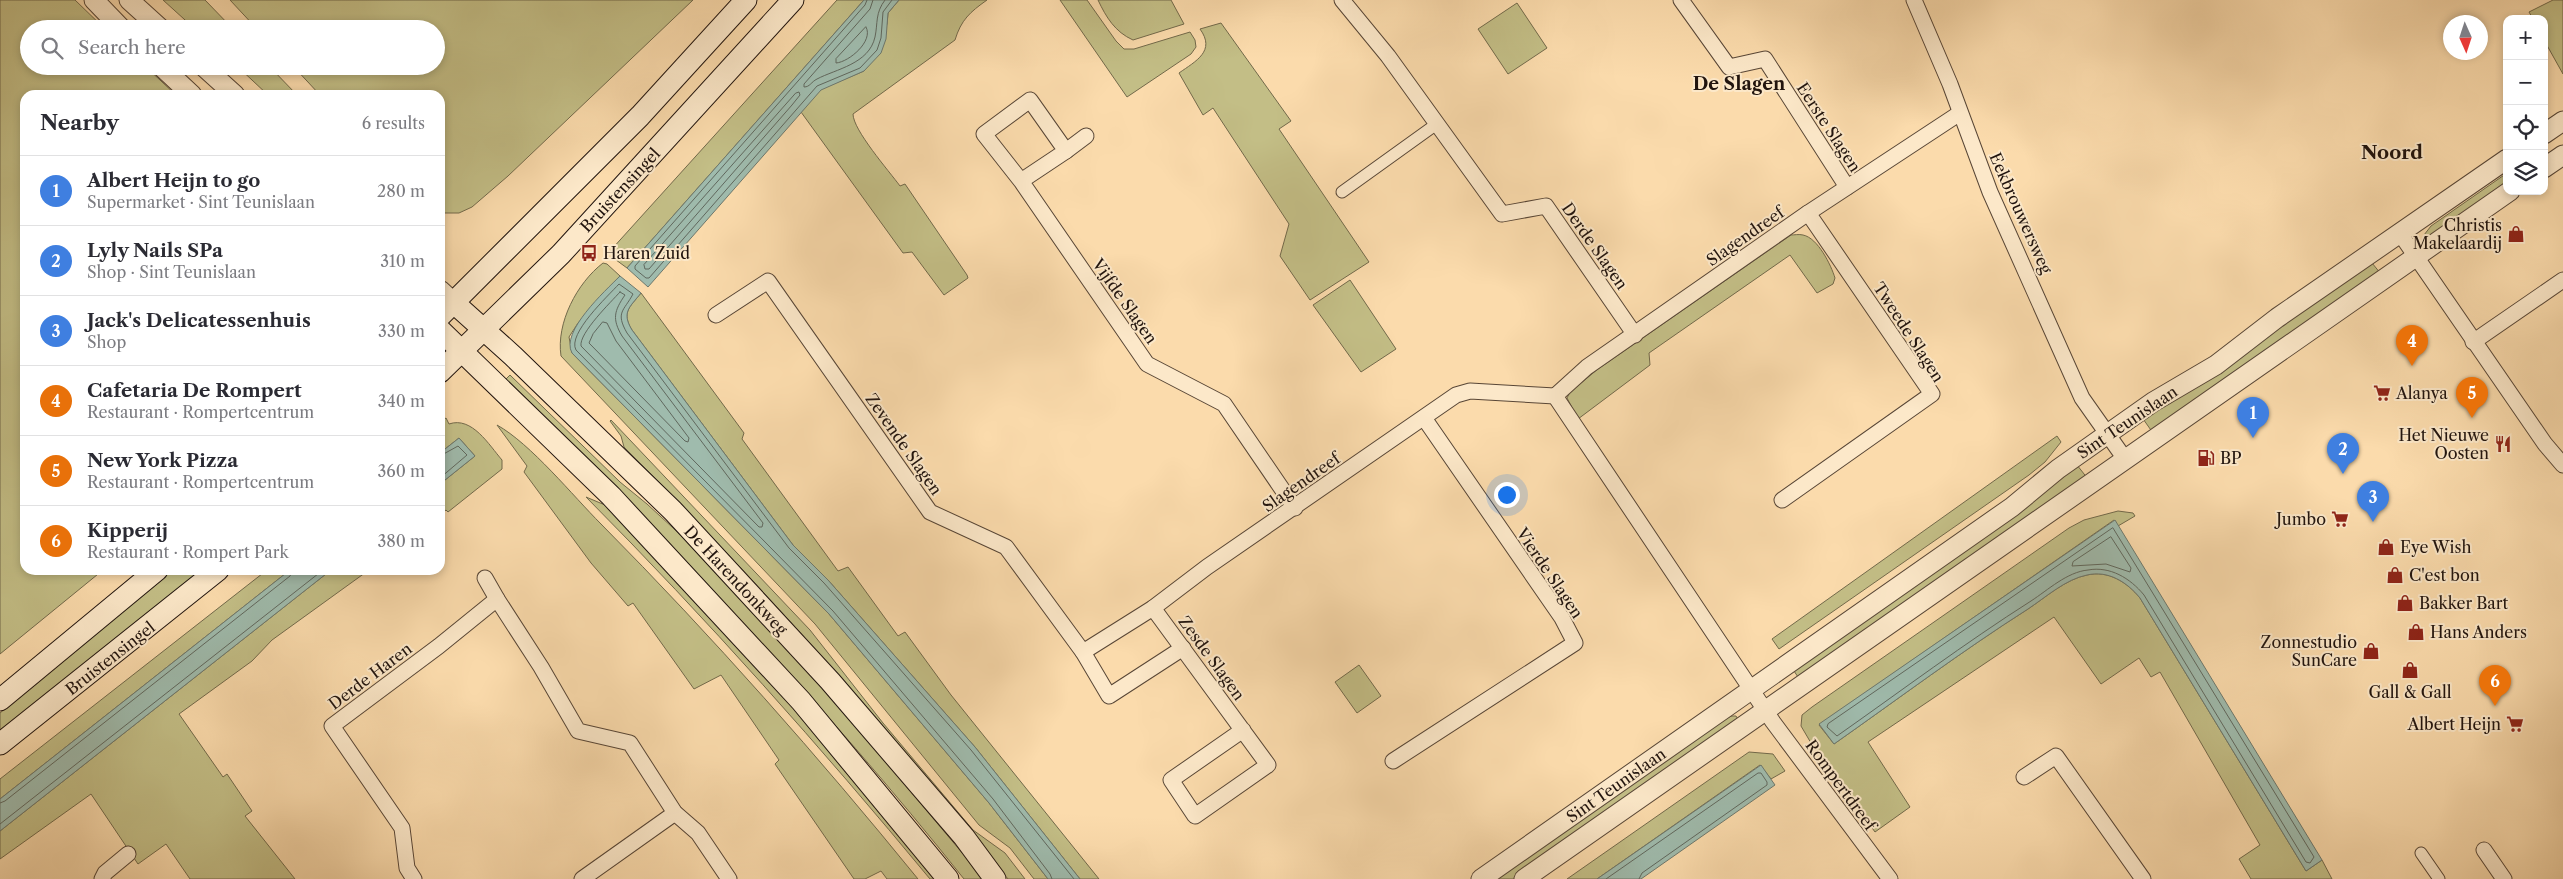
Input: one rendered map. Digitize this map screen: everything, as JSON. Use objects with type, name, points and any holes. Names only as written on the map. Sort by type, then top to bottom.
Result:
[{"type":"main road","points":[[445,301],[640,116],[746,0]]},
{"type":"main road","name":"Bruistensingel","points":[[445,367],[561,254],[793,0]]},
{"type":"main road","name":"De Harendonkweg","points":[[445,303],[484,330],[672,511],[830,681],[964,838],[995,879]]},
{"type":"main road","points":[[445,335],[611,496],[801,701],[948,879]]},
{"type":"main road","points":[[0,700],[151,575]]},
{"type":"main road","name":"Bruistensingel","points":[[0,744],[212,575]]},
{"type":"street","points":[[94,0],[113,20]]},
{"type":"street","points":[[129,0],[151,20]]},
{"type":"street","name":"Derde Slagen","points":[[1342,0],[1388,56],[1502,214],[1546,206],[1635,335]]},
{"type":"street","name":"Eerste Slagen","points":[[1681,0],[1729,67],[1765,59],[1847,188]]},
{"type":"street","name":"Eekbrouwersweg","points":[[1914,0],[1987,182],[2082,398],[2125,459]]},
{"type":"street","points":[[171,75],[187,90]]},
{"type":"street","points":[[213,75],[229,90]]},
{"type":"street","name":"Vijfde Slagen","points":[[1066,151],[1030,100],[984,134],[1021,182],[1147,364],[1224,404],[1296,508]]},
{"type":"street","name":"Slagendreef","points":[[1083,652],[1153,608],[1206,568],[1296,508],[1456,395],[1470,392],[1555,396],[1587,368],[1808,213],[1960,113]]},
{"type":"street","points":[[2548,131],[2563,121]]},
{"type":"street","points":[[1342,192],[1438,123]]},
{"type":"street","points":[[1021,182],[1086,136]]},
{"type":"street","points":[[2548,165],[2563,155]]},
{"type":"street","name":"Sint Teunislaan","points":[[1481,879],[2004,512],[2153,402],[2216,365],[2276,318],[2503,162]]},
{"type":"street","name":"Sint Teunislaan","points":[[1524,879],[2504,195]]},
{"type":"street","name":"Tweede Slagen","points":[[1782,500],[1932,394],[1808,213]]},
{"type":"street","points":[[2399,232],[2545,444],[2563,464]]},
{"type":"street","points":[[2473,342],[2563,280]]},
{"type":"street","name":"Zevende Slagen","points":[[716,315],[768,281],[930,512],[1006,547],[1083,652],[1109,696],[1183,648]]},
{"type":"street","points":[[1555,396],[1765,710]]},
{"type":"street","name":"Vierde Slagen","points":[[1393,761],[1575,643],[1562,618],[1424,418]]},
{"type":"street","points":[[485,578],[541,666],[578,731],[630,743],[675,812],[698,833],[730,879]]},
{"type":"street","name":"Derde Haren","points":[[414,879],[407,868],[402,828],[332,726],[439,646],[497,599]]},
{"type":"street","name":"Zesde Slagen","points":[[1153,608],[1244,730],[1268,765],[1195,816],[1171,780],[1244,730]]},
{"type":"street","name":"Rompertdreef","points":[[1765,710],[1863,846],[1890,879]]},
{"type":"street","points":[[2024,777],[2056,756],[2143,879]]},
{"type":"street","points":[[582,879],[675,812]]},
{"type":"street","points":[[2484,850],[2504,879]]},
{"type":"street","points":[[2421,853],[2439,879]]},
{"type":"street","points":[[102,879],[104,873],[128,854]]},
{"type":"shaded area","points":[[0,0],[75,0],[96,20],[20,20],[20,75],[155,75],[171,90],[20,90],[20,575],[97,575],[0,654]]},
{"type":"shaded area","points":[[163,0],[205,0],[224,20],[185,20]]},
{"type":"shaded area","points":[[230,0],[693,0],[508,176],[472,207],[459,213],[445,213],[445,90],[315,90],[301,75],[445,75],[445,20],[249,20]]},
{"type":"shaded area","points":[[837,0],[864,0],[627,268],[612,257],[611,250]]},
{"type":"shaded area","points":[[899,0],[987,0],[967,17],[960,27],[955,40],[853,114],[859,130],[872,150],[900,186],[905,184],[967,275],[968,278],[944,295],[912,252],[903,253],[801,112],[821,89],[864,71],[870,63],[887,24],[888,13]]},
{"type":"shaded area","points":[[1060,0],[1087,0],[1116,41],[1124,49],[1134,49],[1190,32],[1195,40],[1196,47],[1191,54],[1127,97]]},
{"type":"shaded area","points":[[1098,0],[1171,0],[1184,24],[1133,40],[1121,33],[1112,23]]},
{"type":"shaded area","points":[[2553,0],[2563,0],[2563,74],[2548,47],[2548,15],[2531,15],[2529,12]]},
{"type":"shaded area","points":[[1517,3],[1547,48],[1508,74],[1478,29]]},
{"type":"shaded area","points":[[1221,23],[1291,121],[1279,129],[1369,262],[1310,300],[1280,256],[1289,224],[1213,108],[1203,115],[1179,73],[1197,60],[1205,49],[1206,43],[1200,29]]},
{"type":"shaded area","points":[[247,75],[278,75],[292,90],[263,90]]},
{"type":"shaded area","points":[[2503,176],[2503,190],[2424,241],[2424,235],[2431,226]]},
{"type":"shaded area","points":[[1791,235],[1809,237],[1819,246],[1835,278],[1833,284],[1817,293],[1790,255],[1649,353],[1650,365],[1578,419],[1567,398],[1570,392],[1598,369]]},
{"type":"shaded area","points":[[603,263],[607,264],[620,276],[578,323],[569,337],[572,353],[829,614],[989,803],[1048,879],[1034,879],[1010,848],[979,825],[815,624],[561,356],[562,330],[570,305],[585,281]]},
{"type":"shaded area","points":[[2372,263],[2381,274],[2153,433],[2141,416]]},
{"type":"shaded area","points":[[1350,280],[1396,349],[1361,372],[1313,305]]},
{"type":"shaded area","points":[[641,293],[744,433],[742,439],[838,571],[848,567],[898,636],[905,632],[951,695],[1099,879],[1080,879],[975,747],[828,580],[793,545],[632,330],[627,314],[630,306]]},
{"type":"shaded area","points":[[510,375],[620,482],[697,550],[823,687],[984,879],[964,879],[800,685],[626,499],[506,379]]},
{"type":"shaded area","points":[[445,419],[449,424],[465,424],[479,433],[502,460],[502,469],[448,512],[445,511],[445,480],[475,456],[459,438],[445,449]]},
{"type":"shaded area","points":[[611,420],[810,630],[883,723],[973,830],[1005,853],[1025,879],[1008,879],[917,767],[822,657],[725,551],[624,447],[621,436]]},
{"type":"shaded area","points":[[497,425],[537,457],[684,610],[803,742],[918,879],[887,879],[881,871],[865,879],[854,879],[775,764],[779,760],[721,675],[694,689],[633,603],[628,606],[591,563],[524,472],[527,466]]},
{"type":"shaded area","points":[[2057,436],[2061,442],[2045,462],[2029,475],[1779,649],[1772,639]]},
{"type":"shaded area","points":[[2077,465],[2088,479],[1800,680],[1792,668]]},
{"type":"shaded area","points":[[586,497],[605,505],[795,709],[938,879],[930,879],[762,684]]},
{"type":"shaded area","points":[[2118,511],[2133,513],[2135,516],[2118,526],[2114,520],[1819,725],[1834,744],[1954,658],[2064,584],[2087,575],[2102,574],[2110,576],[2123,582],[2140,598],[2306,871],[2322,860],[2332,879],[2251,879],[2239,859],[2260,845],[2160,672],[2151,677],[2139,658],[2101,684],[2054,617],[1868,742],[1910,807],[1875,832],[1811,743],[1801,726],[1802,715],[1812,707],[2069,528],[2084,520]]},
{"type":"shaded area","points":[[167,575],[198,575],[0,733],[0,713]]},
{"type":"shaded area","points":[[261,575],[284,575],[0,799],[0,779]]},
{"type":"shaded area","points":[[325,575],[362,575],[272,640],[252,661],[179,714],[223,777],[227,774],[252,811],[245,816],[295,879],[190,879],[166,844],[138,864],[91,794],[0,859],[0,831]]},
{"type":"shaded area","points":[[1359,665],[1381,696],[1357,713],[1335,682]]},
{"type":"shaded area","points":[[1736,716],[1739,721],[1515,879],[1490,879],[1723,719]]},
{"type":"shaded area","points":[[1749,752],[1773,754],[1785,771],[1771,779],[1760,765],[1597,879],[1567,879]]},
{"type":"water","points":[[864,0],[899,0],[888,13],[886,39],[881,53],[864,71],[821,90],[648,287],[627,268]]},
{"type":"water","points":[[620,276],[641,293],[630,306],[627,314],[632,330],[793,545],[828,580],[975,747],[1080,879],[1048,879],[989,803],[829,614],[572,353],[570,344],[572,334],[578,323],[595,301]]},
{"type":"water","points":[[459,438],[475,456],[445,480],[445,449]]},
{"type":"water","points":[[2115,520],[2322,860],[2306,871],[2140,598],[2123,582],[2110,576],[2102,574],[2087,575],[2064,584],[1954,658],[1834,744],[1819,724]]},
{"type":"water","points":[[284,575],[325,575],[0,831],[0,799]]},
{"type":"water","points":[[1761,765],[1775,785],[1641,879],[1597,879]]},
{"type":"place","name":"Christis Makelaardij","points":[[2516,234]]},
{"type":"place","name":"Haren Zuid","points":[[589,253]]},
{"type":"place","name":"Cafetaria De Rompert","points":[[2412,366]]},
{"type":"place","name":"Alanya","points":[[2382,393]]},
{"type":"place","name":"New York Pizza","points":[[2472,418]]},
{"type":"place","name":"Albert Heijn to go","points":[[2253,438]]},
{"type":"place","name":"Het Nieuwe Oosten","points":[[2503,444]]},
{"type":"place","name":"BP","points":[[2206,458]]},
{"type":"place","name":"Lyly Nails SPa","points":[[2343,474]]},
{"type":"place","name":"Jumbo","points":[[2340,519]]},
{"type":"place","name":"Jack's Delicatessenhuis","points":[[2373,522]]},
{"type":"place","name":"Eye Wish","points":[[2386,547]]},
{"type":"place","name":"C'est bon","points":[[2395,575]]},
{"type":"place","name":"Bakker Bart","points":[[2405,603]]},
{"type":"place","name":"Hans Anders","points":[[2416,632]]},
{"type":"place","name":"Zonnestudio SunCare","points":[[2371,651]]},
{"type":"place","name":"Gall & Gall","points":[[2410,670]]},
{"type":"place","name":"Kipperij","points":[[2495,706]]},
{"type":"place","name":"Albert Heijn","points":[[2515,724]]},
{"type":"district","name":"De Slagen","points":[[1739,84]]},
{"type":"district","name":"Noord","points":[[2392,152]]}]
